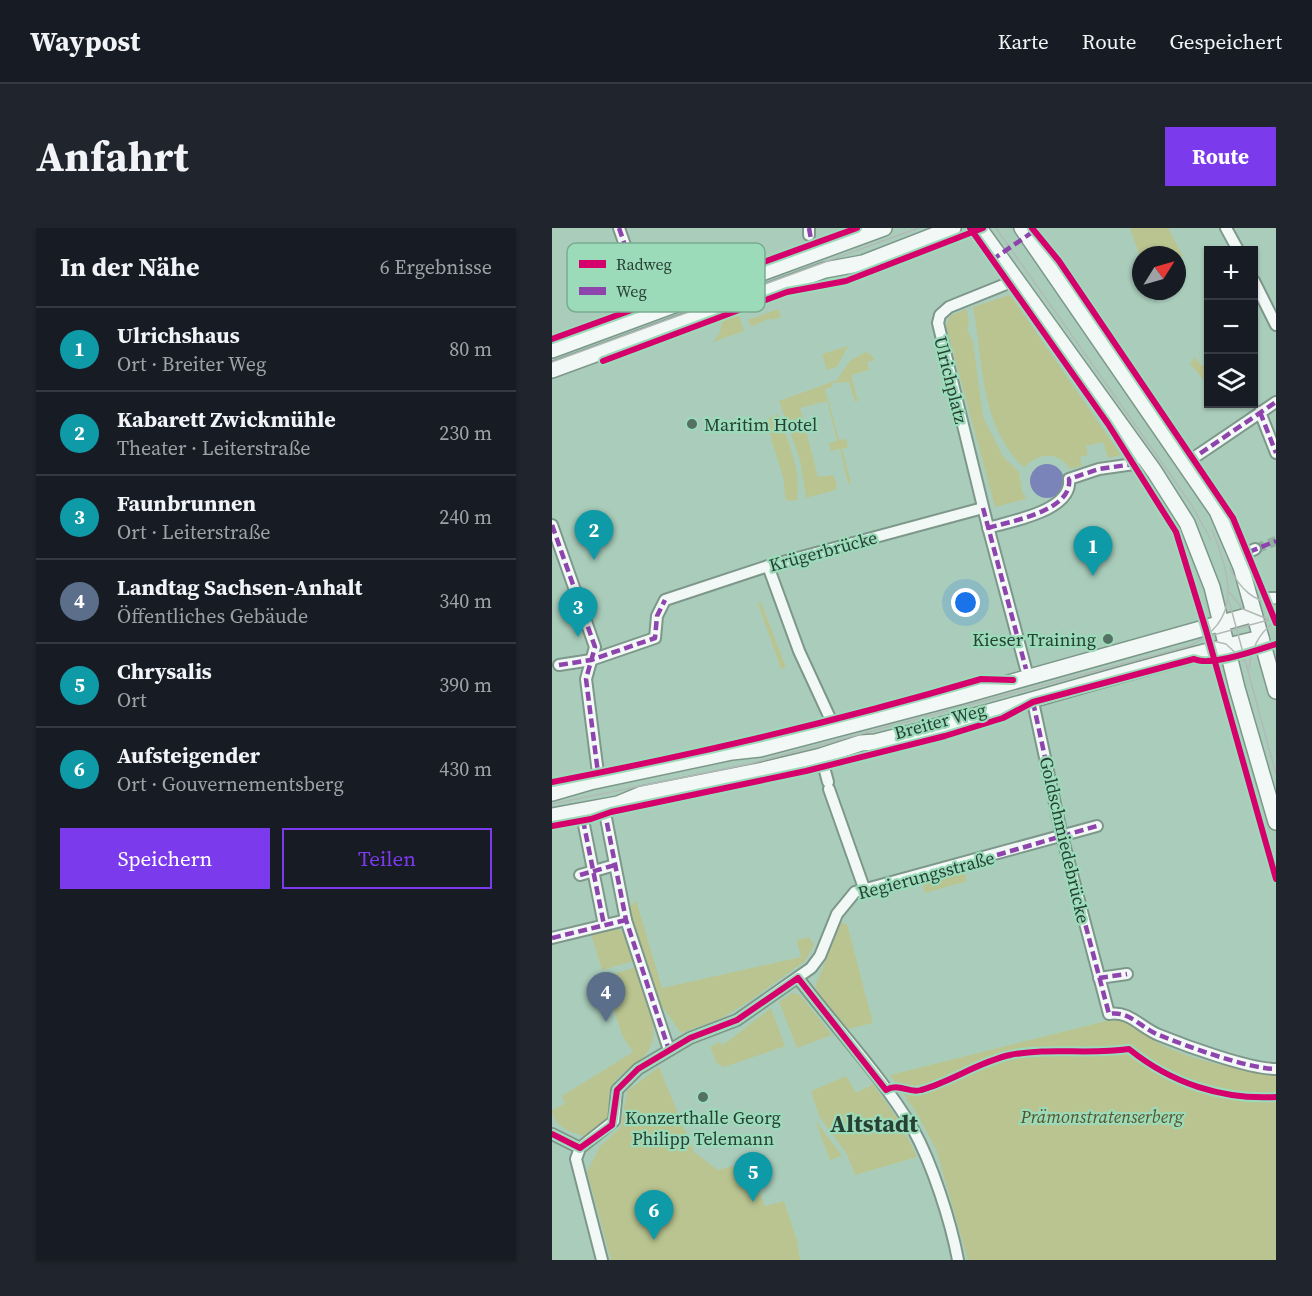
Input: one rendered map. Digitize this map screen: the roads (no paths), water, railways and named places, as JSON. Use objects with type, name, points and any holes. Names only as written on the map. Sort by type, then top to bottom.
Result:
[{"type":"street","points":[[619,228],[624,243]]},
{"type":"street","points":[[765,272],[884,228]]},
{"type":"street","points":[[765,292],[825,270],[863,263],[953,228]]},
{"type":"street","points":[[979,228],[1178,507],[1203,560],[1276,822]]},
{"type":"street","points":[[1022,228],[1211,501],[1229,537],[1276,691]]},
{"type":"street","points":[[1228,230],[1236,246]]},
{"type":"street","name":"Ulrichplatz","points":[[1016,280],[949,307],[938,321],[988,528],[1026,669]]},
{"type":"street","points":[[1258,289],[1276,325]]},
{"type":"street","points":[[552,350],[655,312]]},
{"type":"street","points":[[552,370],[710,312]]},
{"type":"street","points":[[1186,463],[1276,402]]},
{"type":"street","points":[[1260,412],[1272,433],[1276,453]]},
{"type":"street","points":[[988,528],[1051,508],[1066,494],[1069,479],[1099,469],[1134,464]]},
{"type":"street","name":"Krügerbrücke","points":[[591,660],[655,638],[657,616],[665,600],[768,566],[983,508]]},
{"type":"street","points":[[552,525],[571,565],[595,646],[585,679],[598,773]]},
{"type":"street","points":[[768,566],[799,651],[835,729]]},
{"type":"street","name":"Breiter Weg","points":[[552,793],[590,782],[732,752],[760,749],[962,696],[1254,614]]},
{"type":"street","name":"Breiter Weg","points":[[552,816],[618,804],[642,794],[821,756],[861,742],[875,742],[990,712],[1027,699],[1261,638]]},
{"type":"street","points":[[559,665],[591,660]]},
{"type":"street","name":"Goldschmiedebrücke","points":[[1033,702],[1062,836],[1109,1014],[1124,1014],[1156,1034],[1276,1069]]},
{"type":"street","points":[[821,756],[864,888]]},
{"type":"street","points":[[605,813],[626,920],[669,1050]]},
{"type":"street","points":[[583,820],[604,925]]},
{"type":"street","name":"Regierungsstraße","points":[[580,1148],[612,1125],[615,1118],[616,1094],[623,1082],[644,1065],[696,1036],[737,1020],[798,978],[817,961],[830,927],[844,902],[864,888],[997,855],[1097,826]]},
{"type":"street","points":[[580,875],[615,865]]},
{"type":"street","points":[[552,939],[626,920]]},
{"type":"street","points":[[1099,978],[1127,974]]},
{"type":"street","points":[[798,978],[886,1090],[913,1129],[927,1160],[958,1260]]},
{"type":"street","points":[[552,1134],[580,1148],[576,1156],[576,1165],[602,1260]]},
{"type":"water","points":[[1047,464],[1059,469],[1064,481],[1059,493],[1047,498],[1035,493],[1030,481],[1035,469]]},
{"type":"tunnel","points":[[1255,549],[1276,541]]},
{"type":"tram line","points":[[765,284],[918,228]]},
{"type":"tram line","points":[[996,228],[1191,504],[1211,540]]},
{"type":"tram line","points":[[552,362],[689,312]]},
{"type":"tram line","points":[[552,804],[749,764],[1189,646],[1206,636],[1218,624],[1225,611],[1228,596],[1224,564],[1212,530]]},
{"type":"tram line","points":[[1230,569],[1248,593],[1268,603],[1276,604]]},
{"type":"tram line","points":[[1229,592],[1243,609],[1270,620]]},
{"type":"tram line","points":[[1229,601],[1276,774]]},
{"type":"tram line","points":[[1206,637],[1276,618]]},
{"type":"tram line","points":[[1249,669],[1257,642],[1265,630],[1276,621]]},
{"type":"tram line","points":[[1204,639],[1226,644],[1244,661]]},
{"type":"place","name":"Maritim Hotel","points":[[692,424]]},
{"type":"place","name":"Kabarett Zwickmühle","points":[[594,560]]},
{"type":"place","name":"Ulrichshaus","points":[[1093,576]]},
{"type":"place","name":"Faunbrunnen","points":[[578,637]]},
{"type":"place","name":"Kieser Training","points":[[1108,639]]},
{"type":"place","name":"Landtag Sachsen-Anhalt","points":[[606,1022]]},
{"type":"place","name":"Konzerthalle Georg Philipp Telemann","points":[[703,1097]]},
{"type":"place","name":"Chrysalis","points":[[753,1202]]},
{"type":"place","name":"Aufsteigender","points":[[654,1240]]},
{"type":"district","name":"Altstadt","points":[[874,1123]]},
{"type":"park label","name":"Prämonstratenserberg","points":[[1102,1116]]}]
